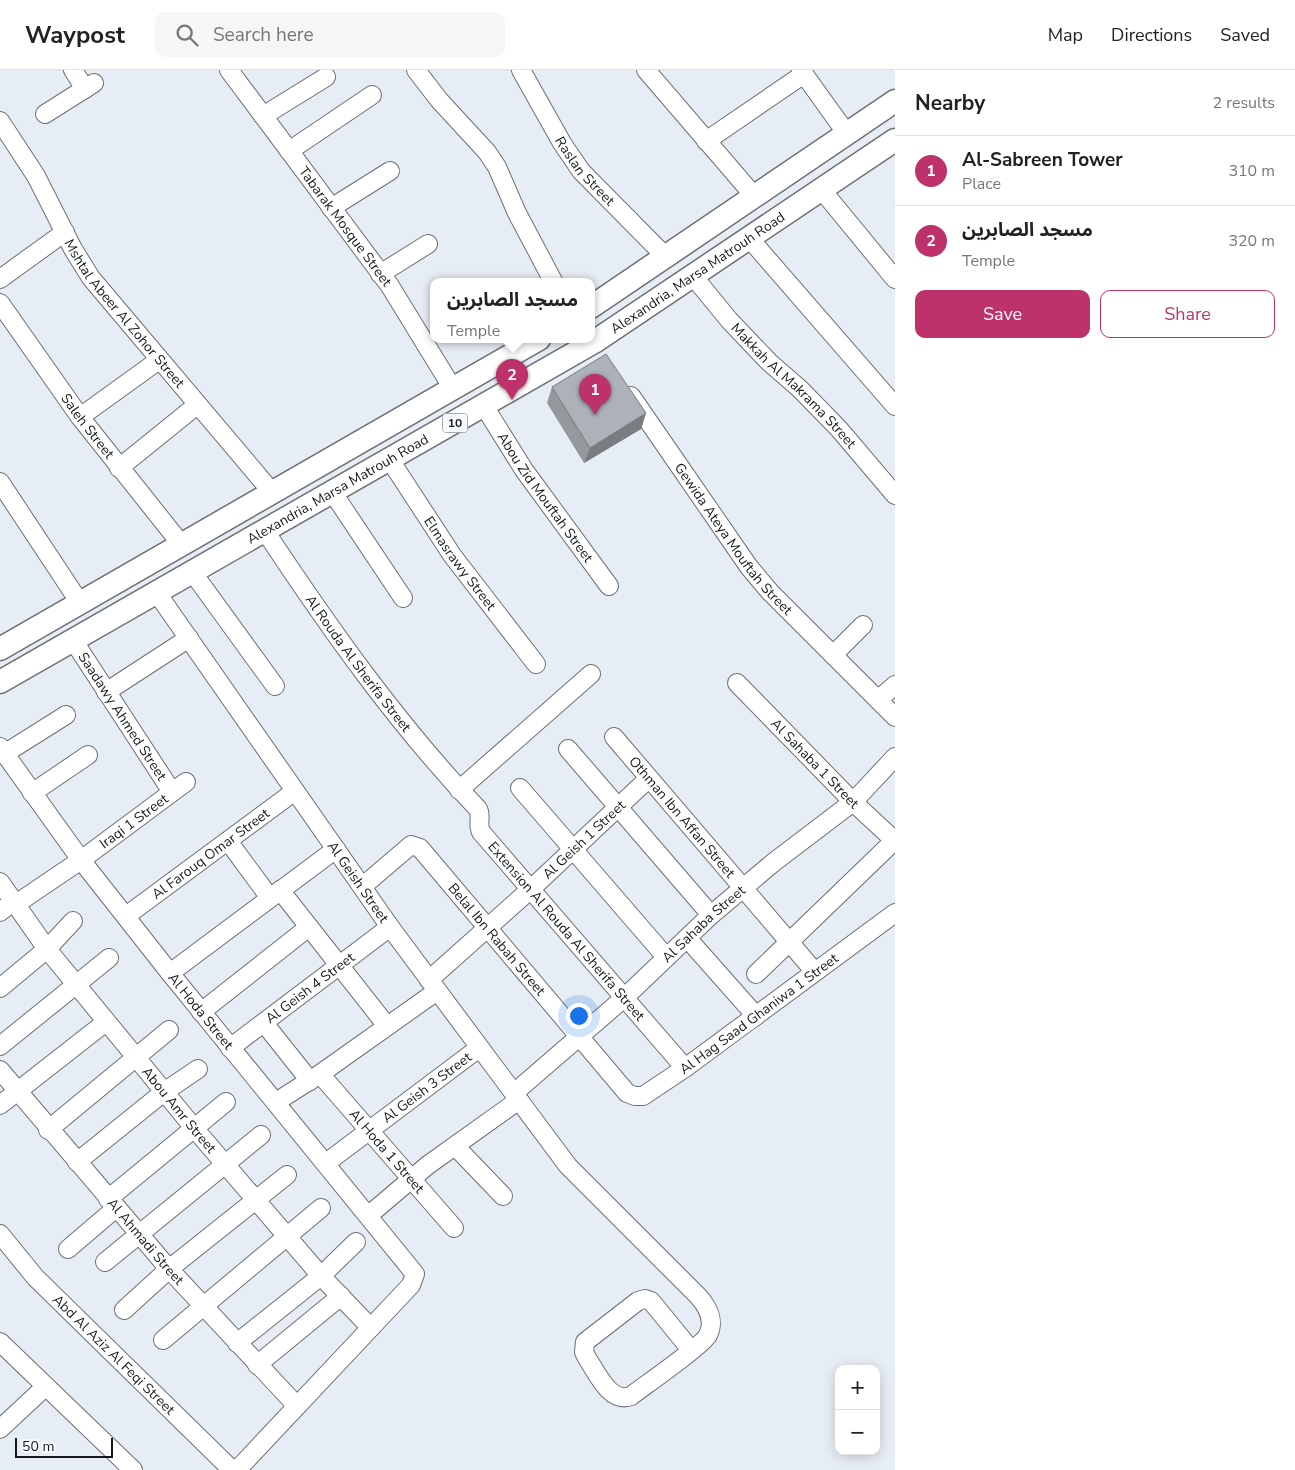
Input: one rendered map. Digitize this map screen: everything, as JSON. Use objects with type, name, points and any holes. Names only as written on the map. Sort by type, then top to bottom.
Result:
[{"type":"main road","points":[[595,304],[895,101]]},
{"type":"main road","name":"Alexandria, Marsa Matrouh Road","points":[[0,682],[484,406],[600,350],[693,276],[894,142]]},
{"type":"main road","name":"10","points":[[0,649],[271,491],[532,343]]},
{"type":"main road","points":[[406,415],[422,441]]},
{"type":"street","points":[[44,114],[89,86],[73,70]]},
{"type":"street","name":"Tabarak Mosque Street","points":[[229,70],[380,274],[453,389]]},
{"type":"street","points":[[416,70],[439,100],[487,152],[497,167],[517,213],[552,278]]},
{"type":"street","name":"Raslan Street","points":[[521,70],[562,143],[581,171],[666,257]]},
{"type":"street","points":[[646,70],[755,197]]},
{"type":"street","points":[[706,140],[802,72],[847,134]]},
{"type":"street","points":[[263,116],[326,77]]},
{"type":"street","points":[[289,151],[372,95]]},
{"type":"street","name":"Mshtal Abeer Al Zohor Street","points":[[0,121],[36,176],[91,278],[271,491]]},
{"type":"street","points":[[331,208],[390,171]]},
{"type":"street","points":[[821,189],[895,278]]},
{"type":"street","points":[[0,279],[65,232]]},
{"type":"street","points":[[749,238],[895,406]]},
{"type":"street","points":[[380,274],[428,244]]},
{"type":"street","name":"Makkah Al Makrama Street","points":[[693,276],[729,320],[768,362],[800,389],[839,429],[895,495]]},
{"type":"street","name":"Saleh Street","points":[[0,303],[119,468],[181,544]]},
{"type":"street","points":[[80,416],[159,360]]},
{"type":"street","name":"Gewida Ateya Mouftah Street","points":[[622,383],[749,567],[895,717]]},
{"type":"street","points":[[119,468],[197,405]]},
{"type":"street","name":"Abou Zid Mouftah Street","points":[[484,406],[524,470],[609,586]]},
{"type":"street","name":"Elmasrawy Street","points":[[390,460],[452,555],[536,664]]},
{"type":"street","points":[[0,482],[80,603]]},
{"type":"street","points":[[332,493],[403,598]]},
{"type":"street","name":"Al Rouda Al Sherifa Street","points":[[265,532],[337,638],[405,727],[459,790]]},
{"type":"street","points":[[193,573],[275,686]]},
{"type":"street","name":"Al Geish Street","points":[[157,592],[390,927],[568,1166],[706,1304],[711,1326],[707,1337],[691,1350],[631,1396],[620,1399],[612,1394],[587,1358],[584,1347],[589,1338],[638,1301],[645,1299],[651,1301],[691,1350]]},
{"type":"street","points":[[833,655],[863,625]]},
{"type":"street","points":[[106,692],[189,638]]},
{"type":"street","name":"Saadawy Ahmed Street","points":[[73,640],[106,692],[179,787]]},
{"type":"street","points":[[459,790],[591,674]]},
{"type":"street","name":"Al Sahaba 1 Street","points":[[737,683],[852,802],[895,841]]},
{"type":"street","points":[[878,700],[895,684]]},
{"type":"street","points":[[2,750],[66,715]]},
{"type":"street","name":"Othman Ibn Affan Street","points":[[614,737],[815,972]]},
{"type":"street","points":[[568,749],[711,915]]},
{"type":"street","name":"Al Hoda Street","points":[[2,750],[81,860],[170,973],[413,1269],[414,1280],[370,1327]]},
{"type":"street","points":[[32,793],[88,755]]},
{"type":"street","name":"Al Sahaba Street","points":[[369,1215],[516,1097],[711,915],[742,888],[852,802],[895,757]]},
{"type":"street","name":"Al Geish 1 Street","points":[[276,1102],[387,1026],[433,985],[488,929],[648,779]]},
{"type":"street","name":"Iraqi 1 Street","points":[[10,906],[81,860],[179,787]]},
{"type":"street","points":[[520,788],[666,957]]},
{"type":"street","name":"Extension Al Rouda Al Sherifa Street","points":[[459,790],[479,812],[478,824],[481,832],[532,888],[685,1068]]},
{"type":"street","name":"Al Farouq Omar Street","points":[[126,916],[295,791]]},
{"type":"street","points":[[228,841],[275,894],[309,927],[387,1026]]},
{"type":"street","points":[[756,974],[895,841]]},
{"type":"street","name":"Belal Ibn Rabah Street","points":[[363,886],[411,845],[416,845],[621,1086]]},
{"type":"street","points":[[170,973],[336,849]]},
{"type":"street","name":"Abou Amr Street","points":[[0,882],[10,906],[135,1058],[321,1276],[370,1327]]},
{"type":"street","name":"Al Hag Saad Ghaniwa 1 Street","points":[[621,1086],[626,1093],[634,1096],[643,1096],[685,1068],[895,912]]},
{"type":"street","points":[[0,988],[46,949],[73,921]]},
{"type":"street","points":[[201,1012],[309,927]]},
{"type":"street","name":"Al Geish 4 Street","points":[[230,1048],[390,927]]},
{"type":"street","points":[[687,938],[756,1016]]},
{"type":"street","points":[[0,1046],[109,958]]},
{"type":"street","points":[[0,1105],[106,1022]]},
{"type":"street","name":"Al Hoda 1 Street","points":[[264,1023],[368,1130],[454,1228]]},
{"type":"street","points":[[48,1130],[169,1030]]},
{"type":"street","name":"Al Geish 3 Street","points":[[326,1163],[479,1048]]},
{"type":"street","points":[[76,1162],[164,1092],[198,1069]]},
{"type":"street","name":"Al Ahmadi Street","points":[[0,1070],[48,1130],[169,1270],[297,1406]]},
{"type":"street","points":[[68,1249],[112,1204],[194,1128],[226,1102]]},
{"type":"street","points":[[105,1262],[261,1135]]},
{"type":"street","points":[[455,1146],[503,1196]]},
{"type":"street","points":[[124,1310],[169,1270],[287,1175]]},
{"type":"street","points":[[163,1340],[202,1305],[321,1208]]},
{"type":"street","name":"Abd Al Aziz Al Feqi Street","points":[[0,1234],[35,1277],[232,1470]]},
{"type":"street","points":[[237,1343],[321,1276],[356,1242]]},
{"type":"street","points":[[257,1365],[340,1296]]},
{"type":"street","points":[[236,1470],[370,1327]]},
{"type":"street","points":[[0,1342],[6,1360],[45,1387],[133,1470]]},
{"type":"street","points":[[0,1429],[45,1387]]},
{"type":"building","points":[[606,354],[646,413],[590,448],[552,387]]},
{"type":"place","name":"مسجد الصابرين","points":[[512,400]]},
{"type":"place","name":"Al-Sabreen Tower","points":[[595,415]]}]
